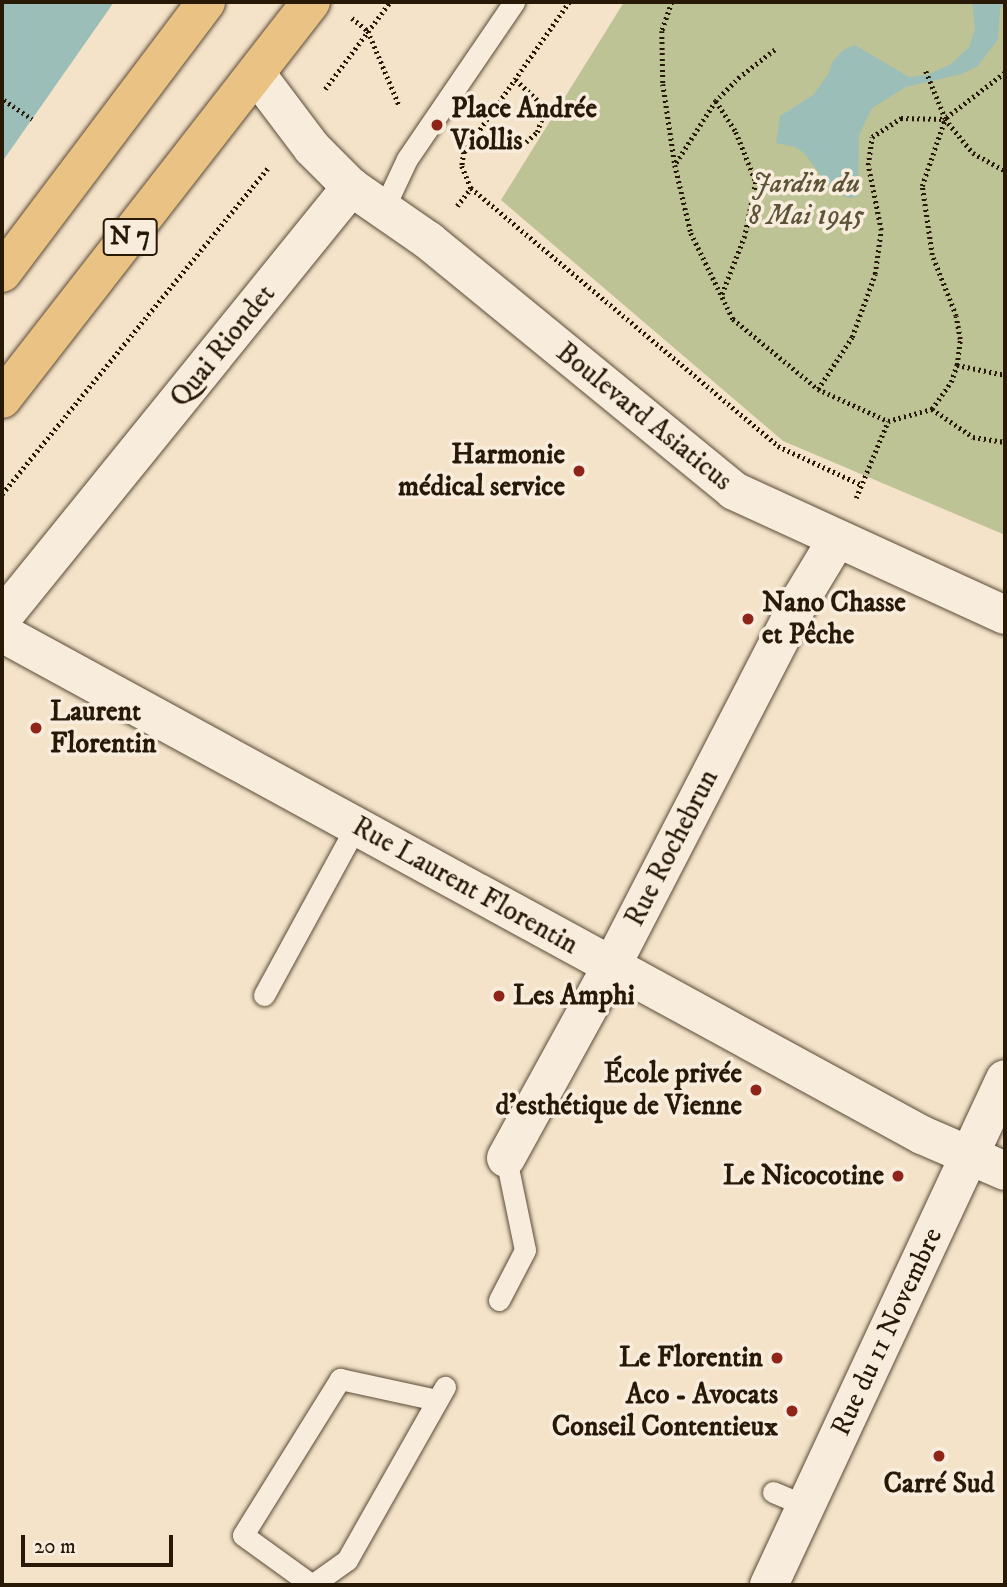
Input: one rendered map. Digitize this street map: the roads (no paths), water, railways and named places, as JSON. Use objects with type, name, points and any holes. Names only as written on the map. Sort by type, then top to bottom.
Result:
[{"type":"main road","points":[[2,273],[206,2]]},
{"type":"main road","name":"N 7","points":[[2,399],[257,75],[311,2]]},
{"type":"street","points":[[257,75],[296,129],[351,187]]},
{"type":"street","name":"Boulevard Asiaticus","points":[[351,187],[429,241],[734,491],[1005,615]]},
{"type":"street","name":"Quai Riondet","points":[[2,618],[351,187]]},
{"type":"street","name":"Rue Rochebrun","points":[[506,1158],[611,967],[802,597],[837,538]]},
{"type":"street","name":"Rue Laurent Florentin","points":[[2,634],[922,1135],[1005,1171]]},
{"type":"street","name":"Rue du 11 Novembre","points":[[769,1585],[790,1499],[970,1156],[1005,1079]]},
{"type":"lane","points":[[383,210],[407,159],[514,2]]},
{"type":"lane","points":[[264,995],[356,826]]},
{"type":"lane","points":[[499,1300],[525,1250],[506,1158]]},
{"type":"lane","points":[[340,1378],[441,1393],[347,1560],[312,1585],[243,1535],[340,1378]]},
{"type":"water","points":[[2,2],[114,2],[2,162]]},
{"type":"water","points":[[972,2],[1005,2],[1000,9],[998,39],[978,66],[962,74],[906,87],[872,108],[859,135],[858,196],[843,196],[826,182],[804,153],[795,147],[776,143],[780,116],[813,95],[828,74],[833,61],[843,50],[855,45],[909,77],[927,75],[951,64],[969,47],[975,29]]},
{"type":"place","name":"Place Andrée Viollis","points":[[437,125]]},
{"type":"place","name":"Harmonie médical service","points":[[579,471]]},
{"type":"place","name":"Nano Chasse et Pêche","points":[[748,619]]},
{"type":"place","name":"Laurent Florentin","points":[[36,728]]},
{"type":"place","name":"Les Amphi","points":[[499,996]]},
{"type":"place","name":"École privée d'esthétique de Vienne","points":[[756,1090]]},
{"type":"place","name":"Le Nicocotine","points":[[898,1176]]},
{"type":"place","name":"Le Florentin","points":[[777,1358]]},
{"type":"place","name":"Aco - Avocats Conseil Contentieux","points":[[792,1411]]},
{"type":"place","name":"Carré Sud","points":[[939,1456]]},
{"type":"park label","name":"Jardin du 8 Mai 1945","points":[[806,200]]}]
